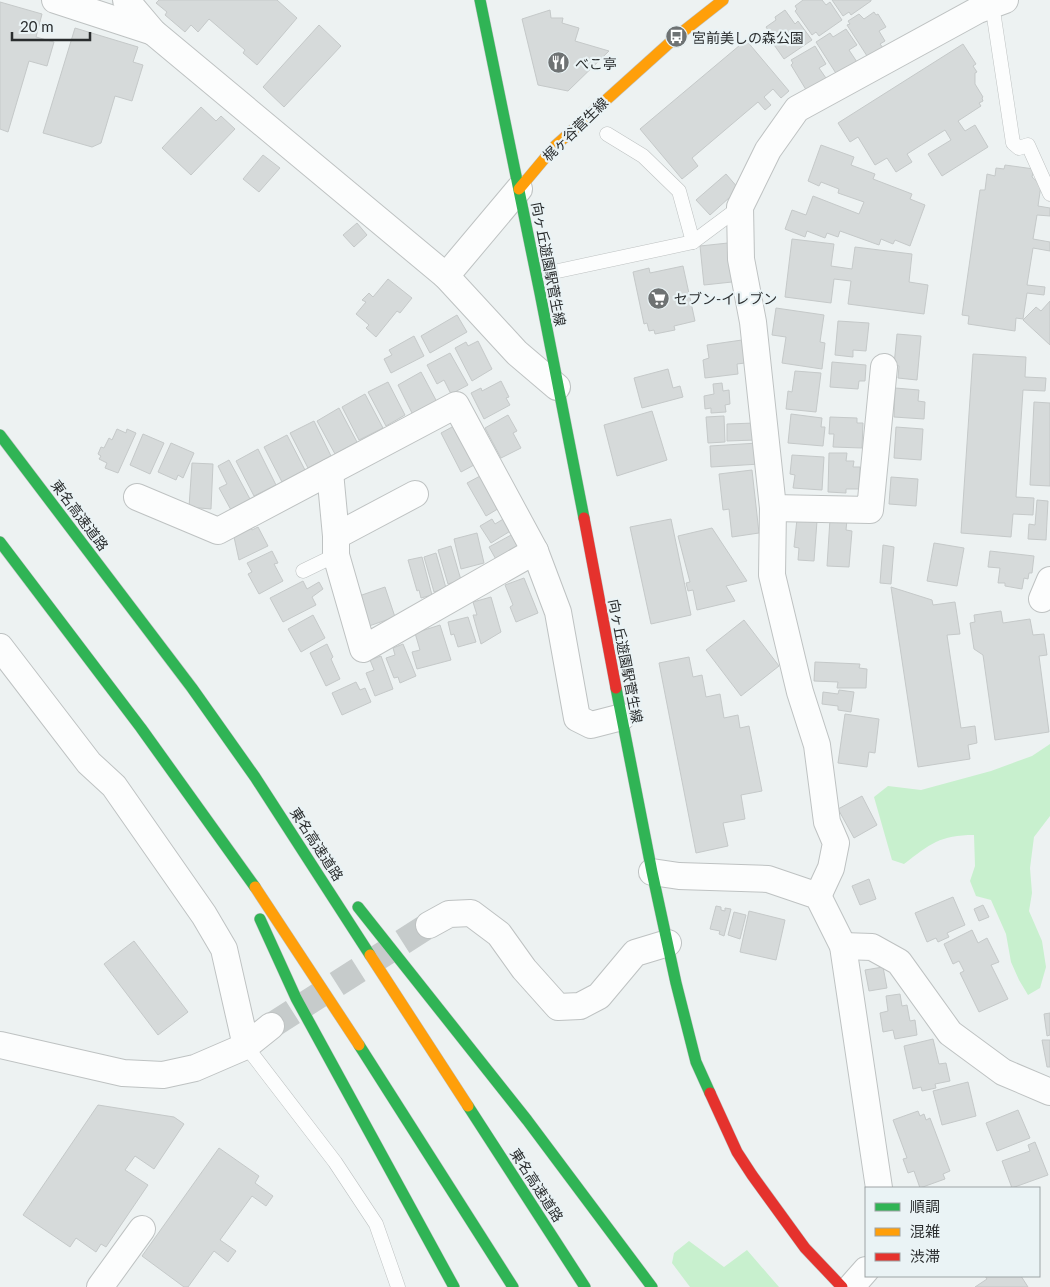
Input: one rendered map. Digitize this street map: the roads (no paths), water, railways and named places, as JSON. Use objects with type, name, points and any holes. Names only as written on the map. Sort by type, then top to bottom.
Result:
[{"type":"main road","name":"向ヶ丘遊園駅菅生線","points":[[480,0],[519,189],[652,872],[676,983],[696,1062],[737,1152],[805,1248],[842,1287]]},
{"type":"main road","name":"梶ヶ谷菅生線","points":[[519,189],[555,146],[676,37],[723,0]]},
{"type":"main road","name":"東名高速道路","points":[[0,435],[192,688],[255,776],[585,1287]]},
{"type":"main road","points":[[0,542],[142,727],[224,842],[396,1104],[513,1287]]},
{"type":"main road","points":[[255,776],[329,870]]},
{"type":"main road","points":[[224,842],[296,998],[454,1287]]},
{"type":"main road","points":[[354,902],[527,1120],[652,1287]]},
{"type":"street","points":[[55,0],[153,32]]},
{"type":"street","points":[[126,0],[153,32],[446,276],[517,353],[558,388]]},
{"type":"street","points":[[818,896],[831,868],[836,843],[827,822],[817,745],[800,692],[772,575],[773,508],[753,322],[741,259],[740,207],[768,150],[797,109],[978,10],[999,2]]},
{"type":"street","name":"梶ヶ谷菅生線","points":[[446,276],[519,189]]},
{"type":"street","points":[[773,508],[870,510],[884,367]]},
{"type":"street","points":[[137,497],[218,531],[456,405],[535,551],[558,612],[577,718],[591,725],[622,717]]},
{"type":"street","points":[[330,472],[336,545],[363,649],[535,551]]},
{"type":"street","points":[[336,545],[415,494]]},
{"type":"street","points":[[0,647],[89,764],[114,786],[204,915],[224,949],[246,1046]]},
{"type":"street","points":[[652,872],[679,876],[768,878],[818,896],[842,946],[879,1187]]},
{"type":"street","points":[[429,925],[449,914],[471,914],[499,934],[524,970],[558,1007],[580,1006],[599,996],[635,954],[668,944]]},
{"type":"street","points":[[842,946],[872,947],[899,962],[950,1033],[1003,1072],[1050,1092]]},
{"type":"street","points":[[0,1045],[123,1073],[162,1075],[195,1068],[246,1046],[271,1026]]},
{"type":"street","points":[[100,1287],[142,1229]]},
{"type":"street","points":[[851,1287],[865,1271]]},
{"type":"lane","points":[[999,2],[1013,143],[1019,148],[1028,146],[1050,194]]},
{"type":"lane","points":[[607,134],[643,156],[679,191],[693,242]]},
{"type":"lane","points":[[558,270],[693,242],[740,207]]},
{"type":"lane","points":[[303,571],[336,545]]},
{"type":"lane","points":[[246,1046],[335,1162],[376,1224],[398,1287]]},
{"type":"tunnel","points":[[271,1026],[429,925]]},
{"type":"place","name":"宮前美しの森公園","points":[[676,37]]},
{"type":"place","name":"べこ亭","points":[[559,63]]},
{"type":"place","name":"セブン-イレブン","points":[[658,298]]}]
